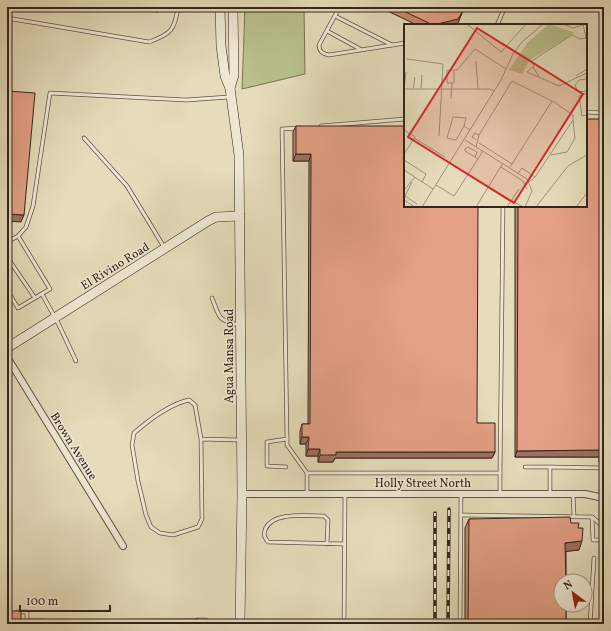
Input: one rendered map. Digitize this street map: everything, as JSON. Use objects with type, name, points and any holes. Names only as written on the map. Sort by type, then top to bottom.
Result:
[{"type":"main road","name":"Agua Mansa Road","points":[[220,7],[221,46],[225,76],[231,92],[239,155],[242,494],[240,624]]},
{"type":"main road","name":"Agua Mansa Road","points":[[231,92],[234,75],[233,7]]},
{"type":"main road","name":"El Rivino Road","points":[[7,348],[216,217],[240,216]]},
{"type":"street","name":"Brown Avenue","points":[[7,357],[123,546]]},
{"type":"street","name":"Holly Street North","points":[[242,494],[586,494],[604,498]]},
{"type":"lane","points":[[7,18],[149,42],[164,36],[170,31],[175,24],[178,7]]},
{"type":"lane","points":[[330,7],[338,10],[320,45],[319,49],[323,54],[329,56],[404,43]]},
{"type":"lane","points":[[497,24],[505,7]]},
{"type":"lane","points":[[604,13],[601,16],[604,20]]},
{"type":"lane","points":[[335,16],[393,45]]},
{"type":"lane","points":[[327,31],[361,50]]},
{"type":"lane","points":[[7,242],[18,236],[26,227],[33,206],[50,93],[186,100],[231,92]]},
{"type":"lane","points":[[587,112],[604,113]]},
{"type":"lane","points":[[320,126],[404,119]]},
{"type":"lane","points":[[305,127],[282,129],[287,445],[307,473],[307,494]]},
{"type":"lane","points":[[84,138],[127,186],[165,248]]},
{"type":"lane","points":[[500,494],[503,207]]},
{"type":"lane","points":[[7,290],[18,308],[50,289],[18,236]]},
{"type":"lane","points":[[7,257],[35,298]]},
{"type":"lane","points":[[42,294],[59,325],[76,362]]},
{"type":"lane","points":[[212,298],[220,318],[225,322],[241,325]]},
{"type":"lane","points":[[189,400],[195,405],[200,439],[202,519],[198,527],[173,535],[160,533],[151,527],[146,515],[132,445],[134,433],[158,414],[181,402],[189,400]]},
{"type":"lane","points":[[200,439],[241,440]]},
{"type":"lane","points":[[286,467],[267,466],[267,442],[287,440]]},
{"type":"lane","points":[[525,467],[604,468]]},
{"type":"lane","points":[[550,467],[550,494]]},
{"type":"lane","points":[[307,473],[500,473]]},
{"type":"lane","points":[[344,624],[345,494]]},
{"type":"lane","points":[[460,624],[461,494]]},
{"type":"lane","points":[[573,494],[574,516]]},
{"type":"lane","points":[[461,515],[592,517],[604,527]]},
{"type":"lane","points":[[327,544],[328,520],[324,516],[283,516],[272,521],[267,526],[264,533],[268,542],[327,544],[345,544]]},
{"type":"lane","points":[[592,517],[593,540],[604,540]]},
{"type":"lane","points":[[590,624],[594,558]]},
{"type":"lane","points":[[13,612],[28,612],[27,623],[51,621]]},
{"type":"lane","points":[[191,620],[206,620]]},
{"type":"green space","points":[[245,7],[304,7],[305,74],[242,89]]},
{"type":"building","points":[[395,7],[465,7],[458,19],[431,24]]},
{"type":"building","points":[[8,91],[35,93],[24,215],[7,214]]},
{"type":"building","points":[[587,119],[604,119],[604,455],[602,455],[601,450],[517,451],[518,207],[587,207]]},
{"type":"building","points":[[296,126],[404,126],[404,207],[478,207],[477,423],[495,423],[495,452],[336,452],[336,455],[320,455],[320,449],[308,449],[309,437],[302,437],[302,424],[310,424],[311,154],[296,154]]},
{"type":"building","points":[[570,517],[571,523],[579,523],[578,528],[583,528],[582,541],[565,543],[566,573],[553,573],[553,613],[566,613],[566,624],[468,624],[469,519]]},
{"type":"building","points":[[7,611],[21,611],[21,624],[7,624]]},
{"type":"building","points":[[199,619],[199,624],[41,624],[41,620]]},
{"type":"building","points":[[428,621],[428,624],[408,624],[408,622]]},
{"type":"railway","points":[[448,624],[449,509]]},
{"type":"railway","points":[[435,513],[435,624]]}]
